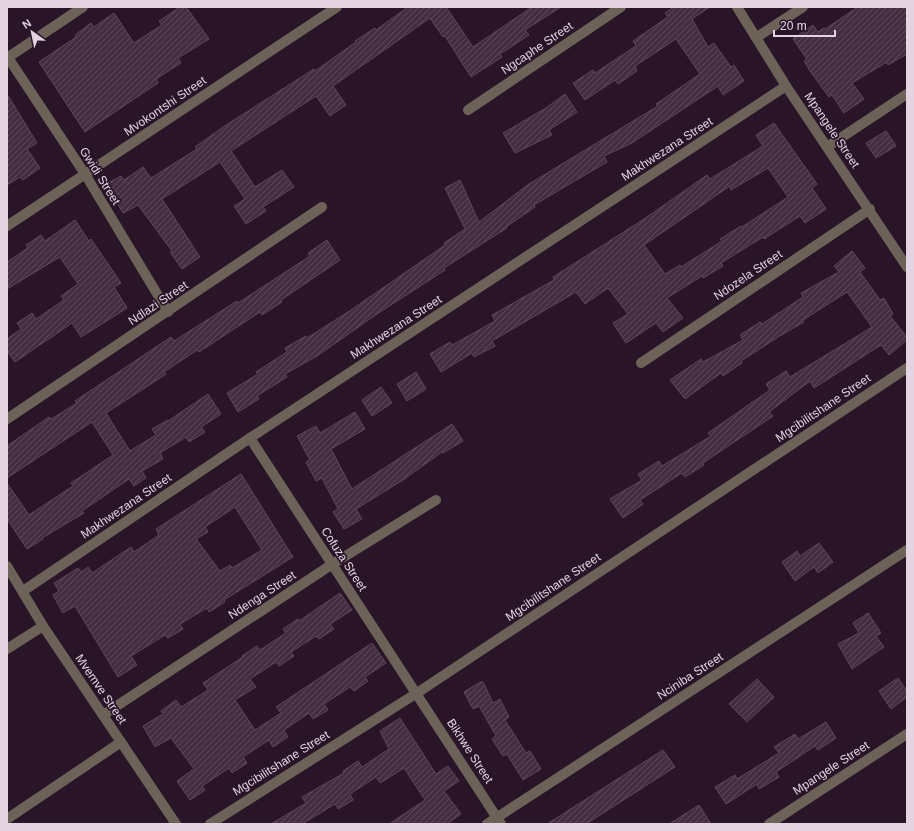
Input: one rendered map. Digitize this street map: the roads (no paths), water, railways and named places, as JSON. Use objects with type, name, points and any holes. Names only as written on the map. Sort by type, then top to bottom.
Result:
[{"type":"street","points":[[7,57],[84,7]]},
{"type":"street","name":"Mvokontshi Street","points":[[7,226],[337,7]]},
{"type":"street","name":"Ngcaphe Street","points":[[468,110],[621,7]]},
{"type":"street","name":"Mpangele Street","points":[[737,7],[786,86],[827,147],[903,253],[907,267]]},
{"type":"street","points":[[757,37],[803,7]]},
{"type":"street","name":"Gwidi Street","points":[[7,57],[85,174],[168,312]]},
{"type":"street","name":"Makhwezana Street","points":[[23,591],[250,438],[786,86]]},
{"type":"street","points":[[827,147],[907,94]]},
{"type":"street","name":"Ndlazi Street","points":[[7,419],[322,208]]},
{"type":"street","name":"Ndozela Street","points":[[641,363],[870,209]]},
{"type":"street","name":"Mgcibilitshane Street","points":[[210,824],[417,693],[907,368]]},
{"type":"street","name":"Cofuza Street","points":[[250,438],[417,693]]},
{"type":"street","name":"Ndenga Street","points":[[103,715],[332,565],[436,500]]},
{"type":"street","name":"Nciniba Street","points":[[487,824],[499,821],[907,550]]},
{"type":"street","name":"Mvemve Street","points":[[7,566],[43,626],[176,824]]},
{"type":"street","points":[[7,649],[43,626]]},
{"type":"street","name":"Bikhwe Street","points":[[417,693],[499,821]]},
{"type":"street","name":"Mpangele Street","points":[[769,824],[907,734]]},
{"type":"street","points":[[7,818],[121,742]]}]
